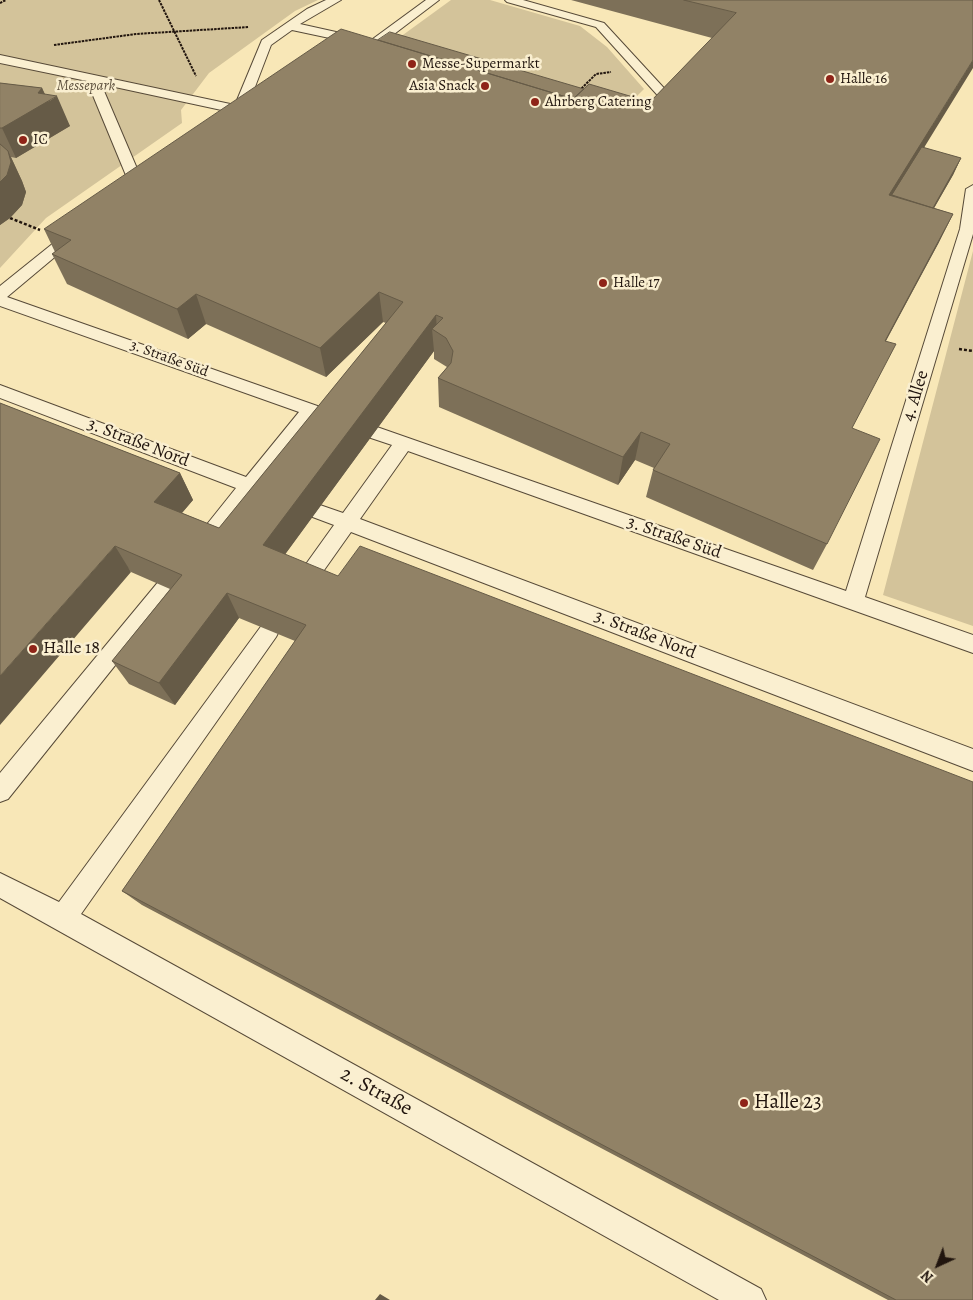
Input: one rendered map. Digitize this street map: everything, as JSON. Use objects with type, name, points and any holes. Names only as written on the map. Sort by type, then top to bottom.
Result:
[{"type":"lane","points":[[240,110],[266,43],[291,26],[311,6],[335,0]]},
{"type":"lane","points":[[339,49],[373,44],[433,0]]},
{"type":"lane","points":[[511,0],[600,25],[668,99],[650,118]]},
{"type":"lane","points":[[291,26],[373,44]]},
{"type":"lane","points":[[0,59],[240,110]]},
{"type":"lane","points":[[93,80],[137,185]]},
{"type":"lane","points":[[224,121],[256,99]]},
{"type":"lane","points":[[122,196],[153,174]]},
{"type":"lane","name":"4. Allee","points":[[853,602],[967,229],[973,189]]},
{"type":"lane","points":[[0,294],[87,224]]},
{"type":"lane","name":"3. Straße Süd","points":[[0,300],[337,419]]},
{"type":"lane","name":"3. Straße Nord","points":[[0,391],[277,496]]},
{"type":"lane","points":[[202,543],[311,410]]},
{"type":"lane","name":"3. Straße Süd","points":[[374,432],[973,644]]},
{"type":"lane","points":[[302,584],[404,443]]},
{"type":"lane","name":"3. Straße Nord","points":[[317,511],[973,760]]},
{"type":"lane","points":[[0,791],[166,587]]},
{"type":"lane","points":[[64,918],[269,630]]},
{"type":"lane","name":"2. Straße","points":[[0,885],[64,918],[750,1300]]},
{"type":"path","points":[[0,3],[6,0]]},
{"type":"path","points":[[159,0],[208,104]]},
{"type":"path","points":[[51,46],[174,30],[291,26]]},
{"type":"path","points":[[575,95],[596,74],[640,68]]},
{"type":"green space","name":"Messepark","points":[[0,0],[318,0],[295,11],[209,73],[181,110],[182,123],[46,218],[0,268]]},
{"type":"green space","points":[[451,0],[490,0],[580,26],[607,47],[644,89],[620,113],[396,40]]},
{"type":"green space","points":[[973,251],[973,626],[883,595]]},
{"type":"building","points":[[684,0],[973,0],[973,60],[889,195],[953,214],[885,341],[896,344],[852,428],[880,439],[827,544],[653,470],[670,444],[641,432],[623,457],[438,378],[451,363],[453,351],[446,338],[432,329],[443,318],[436,315],[263,545],[338,576],[360,546],[973,782],[973,1300],[896,1300],[122,891],[306,625],[227,593],[159,683],[112,661],[182,575],[115,546],[0,676],[0,403],[180,473],[154,502],[219,528],[403,302],[379,292],[320,348],[196,294],[177,309],[52,254],[71,240],[44,229],[341,29],[573,99],[589,84],[650,102],[736,13]]},
{"type":"building","points":[[390,32],[584,89],[573,99],[378,40]]},
{"type":"building","points":[[0,83],[42,88],[38,93],[57,96],[0,128]]},
{"type":"building","points":[[0,144],[8,151],[11,162],[7,175],[0,182]]},
{"type":"building","points":[[922,147],[961,158],[933,208],[892,195]]},
{"type":"place","name":"Messe-Supermarkt","points":[[412,64]]},
{"type":"place","name":"Halle 16","points":[[830,79]]},
{"type":"place","name":"Asia Snack","points":[[485,86]]},
{"type":"place","name":"Ahrberg Catering","points":[[535,102]]},
{"type":"place","name":"IC","points":[[23,140]]},
{"type":"place","name":"Halle 17","points":[[603,283]]},
{"type":"place","name":"Halle 18","points":[[33,649]]},
{"type":"place","name":"Halle 23","points":[[744,1103]]}]
